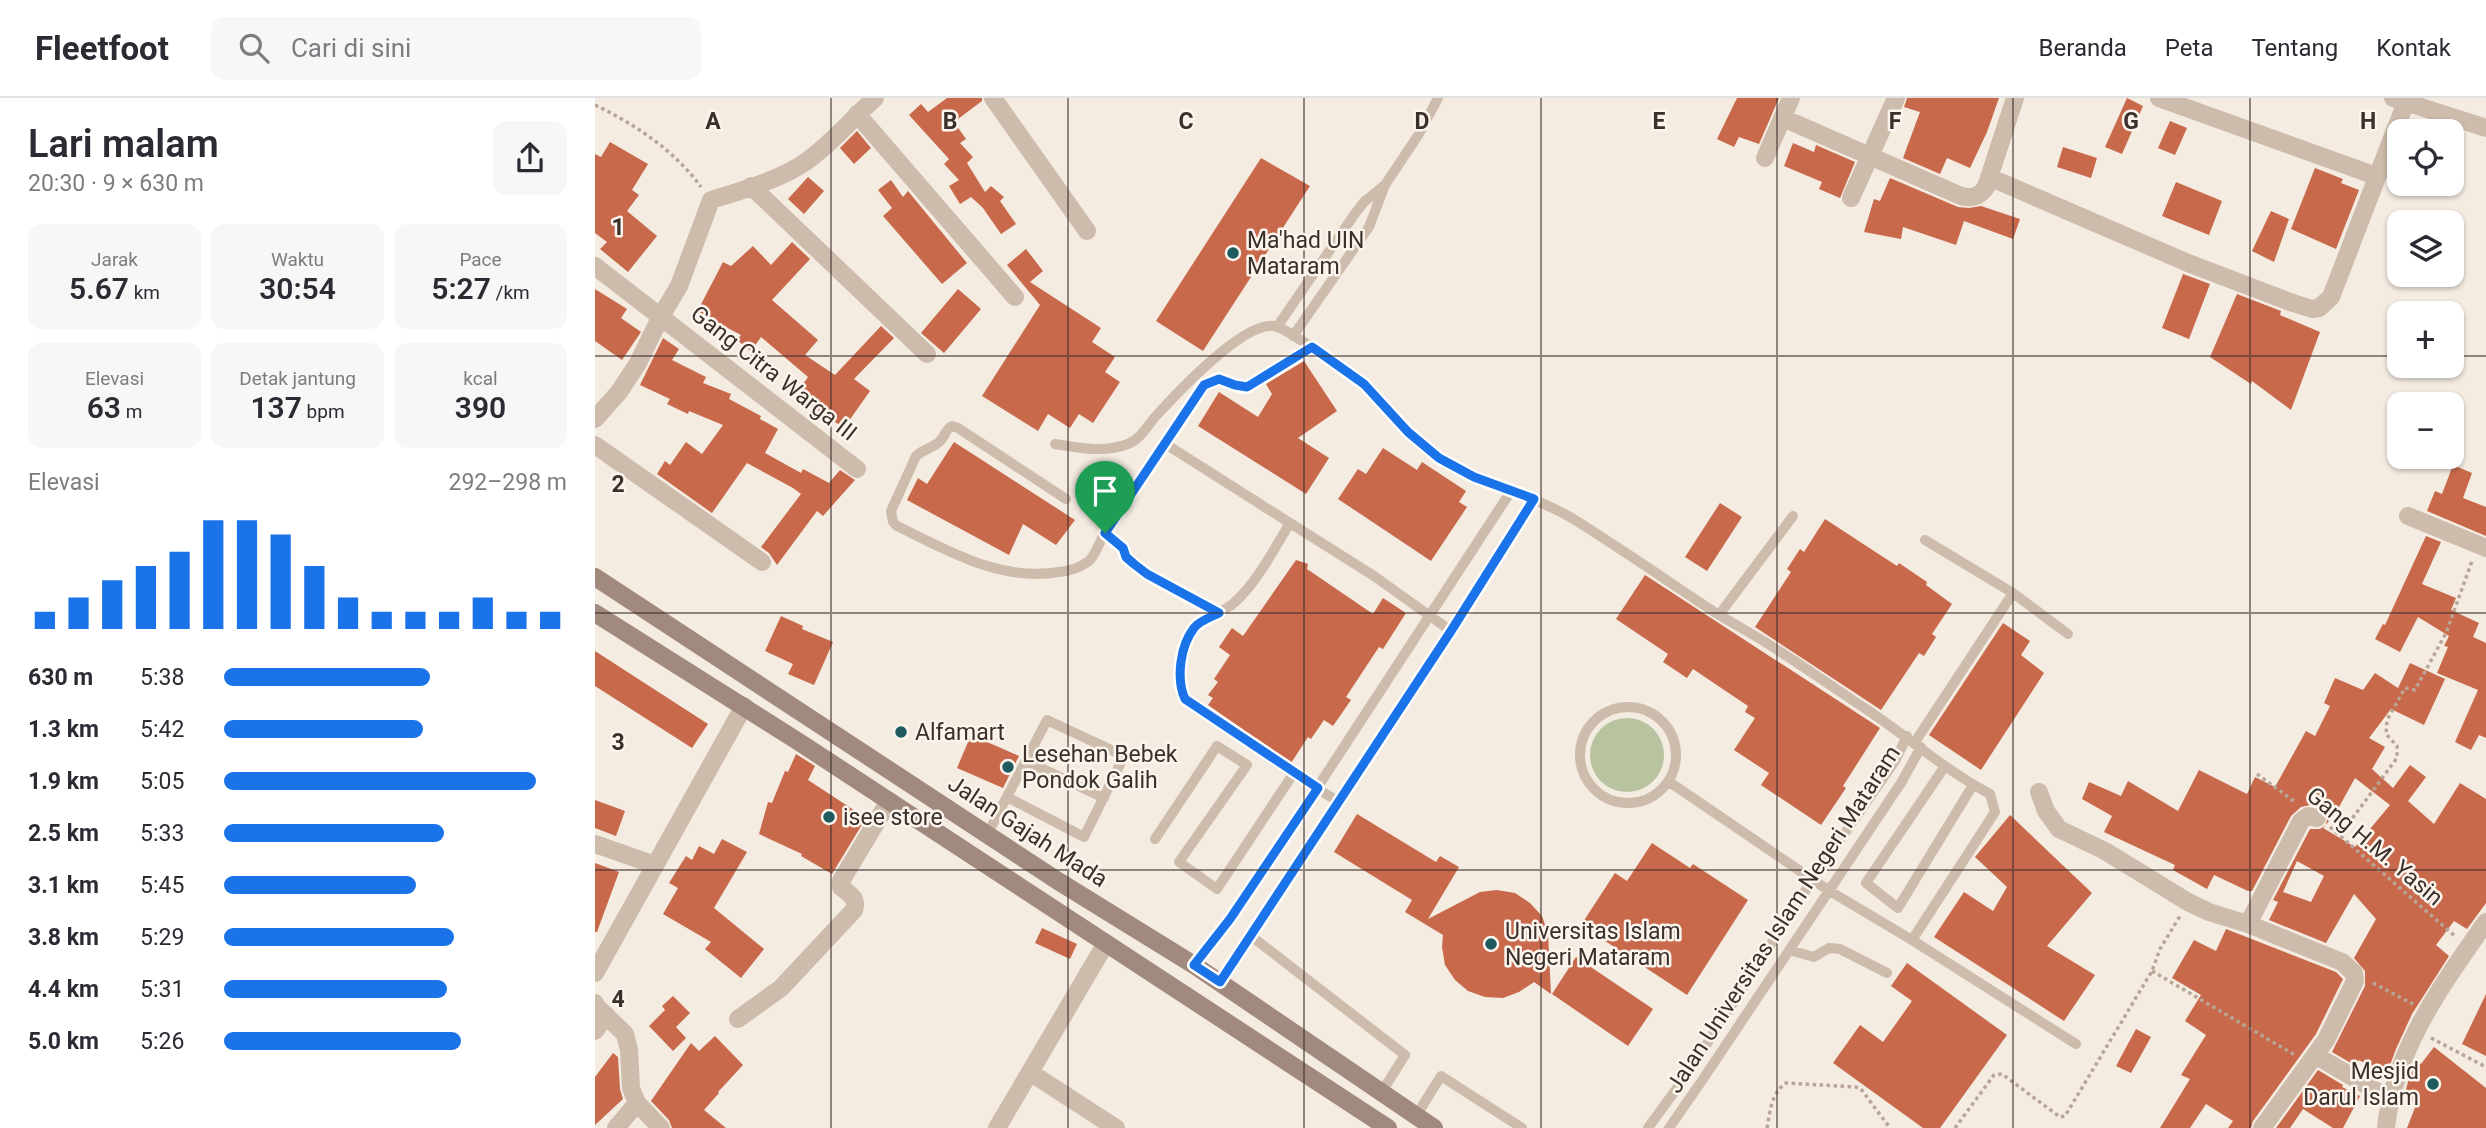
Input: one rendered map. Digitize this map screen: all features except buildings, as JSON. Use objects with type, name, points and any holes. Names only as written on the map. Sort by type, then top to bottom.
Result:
[{"type":"main road","points":[[595,602],[601,581]]},
{"type":"main road","name":"Jalan Gajah Mada","points":[[601,581],[1058,881],[1220,982],[1434,1128]]},
{"type":"main road","points":[[595,613],[744,706],[1388,1128]]},
{"type":"main road","points":[[1045,903],[1058,881]]},
{"type":"street","points":[[595,419],[619,392],[638,363],[679,286],[691,260],[707,205],[711,200],[783,174],[804,163],[842,131],[874,98]]},
{"type":"street","points":[[993,98],[1087,231]]},
{"type":"street","points":[[1765,158],[1791,98]]},
{"type":"street","points":[[1851,198],[1896,98]]},
{"type":"street","points":[[1783,118],[1971,197],[1979,195],[1986,187],[2015,98]]},
{"type":"street","points":[[2159,98],[2376,176]]},
{"type":"street","points":[[1989,177],[2187,263],[2312,309],[2319,308],[2331,297],[2376,176],[2399,100],[2486,128]]},
{"type":"street","points":[[857,114],[1015,297]]},
{"type":"street","points":[[751,186],[927,354]]},
{"type":"street","name":"Gang Citra Warga III","points":[[595,266],[857,469]]},
{"type":"street","points":[[595,445],[762,562]]},
{"type":"street","points":[[2408,516],[2481,546]]},
{"type":"street","points":[[595,973],[744,706]]},
{"type":"street","points":[[2039,792],[2046,811],[2059,829],[2105,851],[2188,902],[2342,962],[2354,973],[2354,983],[2326,1040],[2262,1128]]},
{"type":"street","points":[[738,1020],[781,988],[854,910],[854,897],[841,887],[841,881],[890,801]]},
{"type":"street","points":[[2248,924],[2301,821],[2308,816],[2316,818]]},
{"type":"street","points":[[595,844],[655,865]]},
{"type":"street","points":[[2386,1128],[2390,1099],[2416,1031],[2486,923]]},
{"type":"street","points":[[997,1128],[1106,943]]},
{"type":"street","points":[[595,1031],[600,1009],[625,1034],[631,1088],[637,1103],[661,1128]]},
{"type":"street","points":[[2312,1059],[2390,1099]]},
{"type":"street","points":[[1031,1073],[1116,1128]]},
{"type":"street","points":[[616,1128],[637,1103]]},
{"type":"lane","points":[[1293,336],[1369,227],[1385,185],[1419,134],[1438,98]]},
{"type":"lane","points":[[1055,444],[1092,449],[1115,448],[1130,443],[1142,434],[1188,381],[1209,363],[1254,330],[1265,326],[1277,327],[1353,215],[1385,185]]},
{"type":"lane","name":"Jalan Universitas Islam Negeri Mataram","points":[[1277,327],[1312,347],[1364,384],[1408,432],[1439,458],[1474,477],[1534,499],[1573,519],[1914,741]]},
{"type":"lane","points":[[1066,499],[952,426],[946,430],[941,441],[916,456],[891,511],[891,517],[897,526],[977,564],[1015,574],[1042,575],[1071,570],[1090,560],[1105,533],[1204,385],[1219,379],[1247,387],[1312,347]]},
{"type":"lane","points":[[1164,443],[1374,576],[1451,631]]},
{"type":"lane","points":[[1194,965],[1230,919],[1318,788],[1511,491]]},
{"type":"lane","points":[[1220,982],[1451,631],[1534,499]]},
{"type":"lane","points":[[1720,615],[1793,516]]},
{"type":"lane","points":[[1290,523],[1247,589],[1234,603],[1195,626],[1185,645],[1180,671],[1181,689],[1185,699],[1293,774],[1339,802]]},
{"type":"lane","points":[[1105,533],[1123,548],[1126,557],[1147,574],[1219,613]]},
{"type":"lane","points":[[1925,540],[2013,593],[2068,634]]},
{"type":"lane","points":[[1912,940],[1995,812],[1990,794],[1945,766],[1914,741],[2013,593]]},
{"type":"lane","points":[[1631,707],[1647,710],[1661,719],[1671,733],[1675,749],[1675,765],[1668,781],[1652,795],[1632,803],[1604,797],[1589,782],[1580,760],[1581,744],[1588,728],[1599,716],[1614,709],[1631,707]]},
{"type":"lane","points":[[987,835],[1047,720],[1124,756],[1084,838],[1007,797]]},
{"type":"lane","name":"Jalan Universitas Islam Negeri Mataram","points":[[1648,1128],[1688,1073],[1813,879],[1895,761],[1914,741]]},
{"type":"lane","name":"Jalan Universitas Islam Negeri Mataram","points":[[1669,1128],[1901,783],[1914,741]]},
{"type":"lane","points":[[1155,839],[1217,746],[1247,765],[1179,862],[1217,889],[1293,774]]},
{"type":"lane","points":[[1026,761],[1104,798]]},
{"type":"lane","points":[[1945,766],[1866,883],[1898,908],[1973,785]]},
{"type":"lane","points":[[1668,781],[1828,890],[2076,1044]]},
{"type":"lane","points":[[1251,936],[1405,1055],[1381,1093]]},
{"type":"lane","points":[[1789,950],[1814,957],[1829,948],[1840,949],[1887,973]]},
{"type":"lane","points":[[1416,1116],[1441,1076],[1522,1128]]},
{"type":"path","points":[[595,105],[631,125],[669,152],[689,171],[711,200]]},
{"type":"path","points":[[2340,835],[2396,760],[2397,748],[2386,734],[2386,723],[2405,688],[2416,691],[2416,685],[2446,633],[2481,546]]},
{"type":"path","name":"Gang H.M. Yasin","points":[[2257,774],[2340,835],[2468,948]]},
{"type":"path","points":[[2152,971],[2312,1059]]},
{"type":"path","points":[[2354,973],[2427,1011]]},
{"type":"path","points":[[2416,1031],[2486,1067]]},
{"type":"path","points":[[1766,1128],[1773,1098],[1786,1083],[1856,1087],[1863,1091],[1890,1128]]},
{"type":"green space","points":[[1627,718],[1641,721],[1653,729],[1661,741],[1664,755],[1661,769],[1653,781],[1641,789],[1627,792],[1613,789],[1601,781],[1593,769],[1590,755],[1593,741],[1601,729],[1613,721]]},
{"type":"place","name":"Ma'had UIN Mataram","points":[[1233,253]]},
{"type":"place","name":"Alfamart","points":[[901,732]]},
{"type":"place","name":"Lesehan Bebek Pondok Galih","points":[[1008,767]]},
{"type":"place","name":"isee store","points":[[829,817]]},
{"type":"place","name":"Universitas Islam Negeri Mataram","points":[[1491,944]]},
{"type":"place","name":"Mesjid Darul Islam","points":[[2433,1084]]},
{"type":"route","points":[[1312,347],[1364,384],[1408,432],[1439,458],[1474,477],[1534,499],[1451,631],[1220,982],[1194,965],[1230,919],[1318,788],[1293,774],[1185,699],[1181,689],[1180,671],[1185,645],[1195,626],[1219,613],[1147,574],[1126,557],[1123,548],[1105,533],[1204,385],[1219,379],[1247,387],[1312,347]]}]
